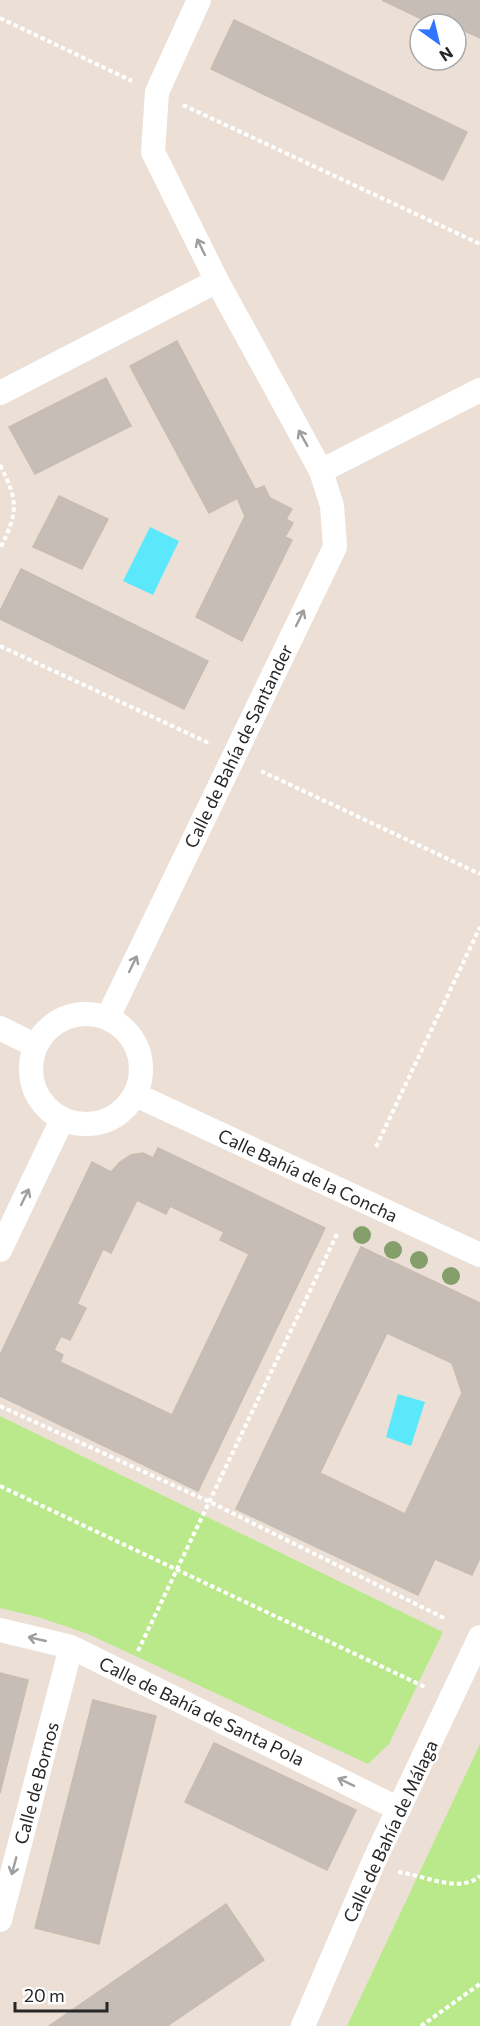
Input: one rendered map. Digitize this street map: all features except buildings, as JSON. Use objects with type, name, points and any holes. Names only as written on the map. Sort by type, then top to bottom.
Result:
[{"type":"street","name":"Calle de Bahía de Santander","points":[[108,1017],[335,547],[332,506],[321,471],[217,280],[153,153],[157,92],[199,0]]},
{"type":"street","points":[[0,393],[217,280]]},
{"type":"street","points":[[321,471],[480,390]]},
{"type":"street","points":[[76,1015],[108,1017],[124,1029],[135,1042],[140,1059],[141,1075],[136,1095],[125,1108],[107,1120],[87,1124],[62,1120],[40,1098],[33,1082],[32,1064],[36,1046],[59,1021],[76,1015]]},
{"type":"street","points":[[0,1028],[36,1046]]},
{"type":"street","name":"Calle Bahía de la Concha","points":[[136,1095],[480,1255]]},
{"type":"street","points":[[0,1250],[62,1120]]},
{"type":"street","name":"Calle de Bahía de Santa Pola","points":[[0,1630],[72,1647],[399,1809]]},
{"type":"street","name":"Calle de Bahía de Málaga","points":[[303,2026],[399,1809],[480,1637]]},
{"type":"street","name":"Calle de Bornos","points":[[0,1920],[72,1647]]},
{"type":"path","points":[[0,18],[139,84]]},
{"type":"path","points":[[182,105],[480,244]]},
{"type":"path","points":[[0,465],[14,492],[16,509],[13,522],[0,549]]},
{"type":"path","points":[[0,646],[214,746]]},
{"type":"path","points":[[261,771],[480,874]]},
{"type":"path","points":[[376,1147],[480,927]]},
{"type":"path","points":[[136,1656],[338,1233]]},
{"type":"path","points":[[0,1406],[210,1502],[446,1619]]},
{"type":"path","points":[[0,1486],[429,1689]]},
{"type":"path","points":[[398,1872],[419,1874],[452,1886],[475,1880],[480,1876]]},
{"type":"path","points":[[421,2026],[480,1984]]},
{"type":"green space","points":[[0,1416],[443,1632],[389,1744],[368,1764],[88,1634],[38,1617],[0,1608]]},
{"type":"green space","points":[[480,1744],[480,2026],[347,2026]]},
{"type":"water","points":[[150,527],[179,541],[153,595],[123,581]]},
{"type":"water","points":[[398,1394],[425,1402],[411,1446],[386,1437]]}]
